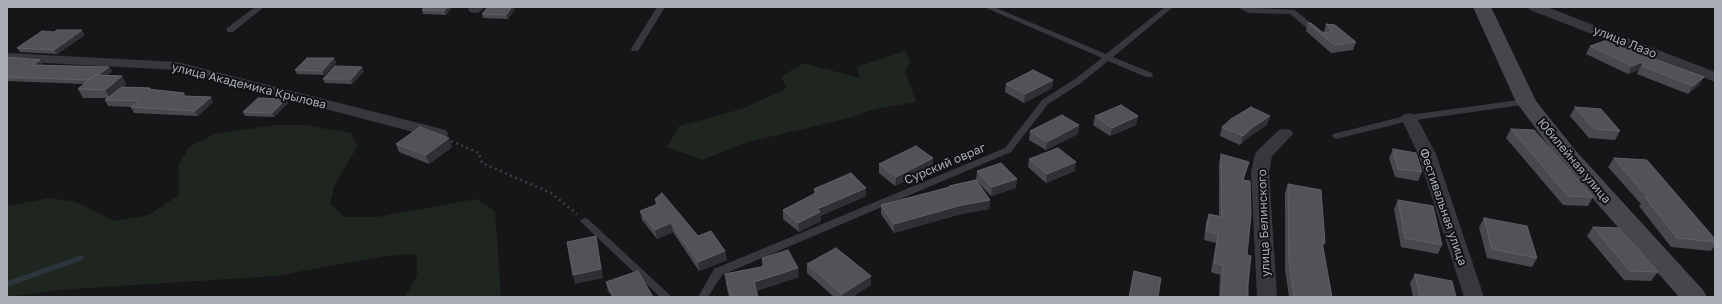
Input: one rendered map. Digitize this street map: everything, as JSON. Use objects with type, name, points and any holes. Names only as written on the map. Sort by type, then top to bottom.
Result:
[{"type":"street","name":"Юбилейная улица","points":[[1482,7],[1526,102],[1568,156],[1694,297]]},
{"type":"street","name":"улица Лазо","points":[[1535,7],[1715,77]]},
{"type":"street","name":"улица Академика Крылова","points":[[7,57],[177,66],[440,134]]},
{"type":"street","name":"Фестивальная улица","points":[[1409,118],[1427,154],[1474,297]]},
{"type":"street","name":"улица Белинского","points":[[1267,297],[1260,172],[1264,154],[1285,134]]},
{"type":"lane","points":[[230,30],[260,7]]},
{"type":"lane","points":[[635,49],[661,7]]},
{"type":"lane","points":[[988,7],[1149,75]]},
{"type":"lane","name":"Сурский овраг","points":[[703,297],[718,272],[1008,150],[1045,102],[1078,81],[1168,7]]},
{"type":"lane","points":[[1241,7],[1248,10],[1292,12],[1323,37]]},
{"type":"lane","points":[[1336,136],[1409,118],[1526,102]]},
{"type":"lane","points":[[585,221],[666,297]]},
{"type":"path","points":[[440,134],[448,140],[479,153],[482,163],[551,193],[585,221]]},
{"type":"shaded area","points":[[905,51],[911,61],[905,72],[916,102],[875,109],[849,118],[748,142],[702,160],[667,147],[679,126],[742,109],[787,88],[781,77],[803,63],[860,78],[857,67]]},
{"type":"shaded area","points":[[276,125],[304,125],[351,133],[357,147],[335,184],[330,204],[345,217],[377,217],[476,199],[495,211],[501,297],[405,297],[417,275],[417,254],[384,256],[276,276],[58,290],[7,297],[7,206],[49,198],[76,202],[114,221],[149,215],[179,195],[179,164],[189,147],[215,134]]},
{"type":"building","points":[[425,7],[447,7],[444,11],[422,10]]},
{"type":"building","points":[[488,7],[512,7],[506,15],[482,14]]},
{"type":"building","points":[[1308,23],[1311,23],[1322,32],[1329,33],[1331,29],[1326,24],[1335,25],[1356,42],[1334,45]]},
{"type":"building","points":[[57,30],[82,30],[54,50],[17,48],[42,31],[54,32]]},
{"type":"building","points":[[1610,39],[1646,56],[1704,77],[1693,86],[1642,66],[1643,62],[1632,66],[1590,46]]},
{"type":"building","points":[[7,57],[40,60],[33,65],[109,67],[98,75],[95,75],[90,80],[7,77]]},
{"type":"building","points":[[307,58],[334,58],[322,71],[295,70]]},
{"type":"building","points":[[335,66],[362,67],[351,79],[323,79]]},
{"type":"building","points":[[1033,70],[1053,80],[1025,94],[1006,84]]},
{"type":"building","points":[[95,75],[122,76],[105,90],[78,89]]},
{"type":"building","points":[[122,87],[150,88],[148,89],[184,93],[184,96],[211,97],[195,111],[131,107],[139,101],[105,100]]},
{"type":"building","points":[[258,98],[286,99],[272,113],[243,112]]},
{"type":"building","points":[[1121,105],[1138,116],[1112,128],[1095,116]]},
{"type":"building","points":[[1251,107],[1270,116],[1253,127],[1243,136],[1222,127],[1231,119]]},
{"type":"building","points":[[1575,107],[1601,109],[1620,131],[1594,129]]},
{"type":"building","points":[[1062,115],[1079,125],[1047,142],[1030,131]]},
{"type":"building","points":[[420,127],[449,138],[426,155],[396,144]]},
{"type":"building","points":[[1511,129],[1534,130],[1593,197],[1568,196]]},
{"type":"building","points":[[916,146],[933,158],[896,177],[879,164]]},
{"type":"building","points":[[1058,148],[1076,162],[1047,174],[1029,159]]},
{"type":"building","points":[[1393,149],[1416,153],[1422,172],[1398,169]]},
{"type":"building","points":[[1221,154],[1249,162],[1243,180],[1250,181],[1251,215],[1247,255],[1251,256],[1248,297],[1221,297],[1223,265],[1214,263],[1218,234],[1206,231],[1209,214],[1222,217]]},
{"type":"building","points":[[1614,158],[1647,160],[1715,239],[1715,242],[1677,238],[1645,197],[1648,198]]},
{"type":"building","points":[[1001,163],[1017,179],[992,187],[977,171]]},
{"type":"building","points":[[851,173],[866,188],[817,209],[820,212],[798,223],[783,210],[818,192],[814,189]]},
{"type":"building","points":[[976,180],[990,200],[962,205],[894,224],[881,205],[950,187],[949,186]]},
{"type":"building","points":[[1288,184],[1321,190],[1325,243],[1322,242],[1332,297],[1294,296],[1289,260]]},
{"type":"building","points":[[662,193],[698,236],[711,231],[725,251],[698,262],[671,223],[655,230],[640,211],[658,204],[655,199]]},
{"type":"building","points":[[1398,200],[1433,206],[1442,245],[1405,238]]},
{"type":"building","points":[[1484,218],[1527,226],[1537,258],[1492,249]]},
{"type":"building","points":[[1593,227],[1619,228],[1658,272],[1630,271]]},
{"type":"building","points":[[596,236],[601,269],[573,275],[567,242]]},
{"type":"building","points":[[836,248],[871,276],[842,294],[807,264]]},
{"type":"building","points":[[788,250],[798,268],[754,282],[758,297],[731,297],[725,274],[766,266],[762,258]]},
{"type":"building","points":[[638,271],[653,297],[614,297],[606,282]]},
{"type":"building","points":[[1134,271],[1161,278],[1158,297],[1129,297]]},
{"type":"building","points":[[1415,274],[1452,281],[1456,297],[1420,297]]},
{"type":"waterway","points":[[7,284],[81,258]]}]
